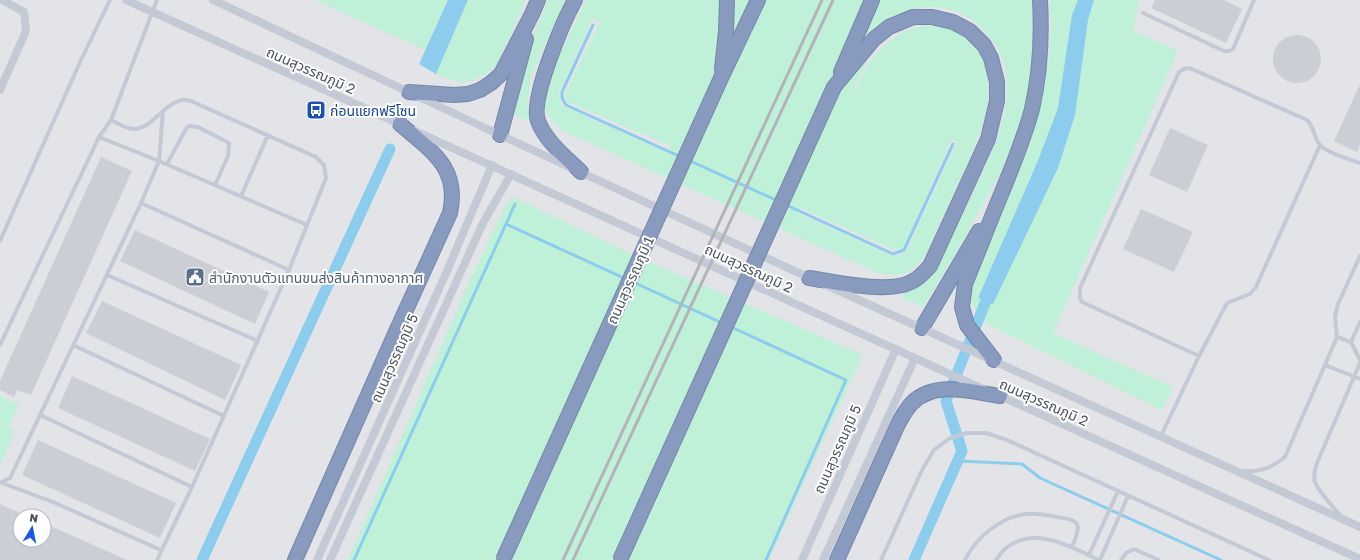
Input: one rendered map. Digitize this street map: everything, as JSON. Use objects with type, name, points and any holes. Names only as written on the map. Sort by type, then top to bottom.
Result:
[{"type":"highway","points":[[409,92],[454,95],[468,94],[480,90],[491,83],[501,74],[538,0]]},
{"type":"highway","points":[[575,0],[566,17],[539,91],[537,106],[538,120],[546,134],[554,146],[581,172]]},
{"type":"highway","points":[[722,78],[726,31],[726,0]]},
{"type":"highway","name":"ถนนสุวรรณภูมิ 1","points":[[503,560],[758,0]]},
{"type":"highway","points":[[620,560],[872,0]]},
{"type":"highway","points":[[994,360],[967,326],[962,306],[965,284],[1022,142],[1032,108],[1039,55],[1041,20],[1040,0]]},
{"type":"highway","points":[[500,135],[532,14]]},
{"type":"highway","points":[[809,278],[876,287],[891,287],[909,283],[917,279],[930,266],[983,150],[991,129],[997,101],[997,82],[991,58],[984,45],[970,31],[953,22],[932,17],[913,17],[889,27],[874,39],[834,87]]},
{"type":"highway","points":[[295,560],[448,218],[453,201],[453,187],[448,172],[428,148],[400,124]]},
{"type":"highway","points":[[922,328],[1005,186]]},
{"type":"highway","points":[[837,560],[898,424],[911,404],[919,397],[929,392],[949,389],[1000,396]]},
{"type":"street","points":[[0,90],[26,30],[24,12],[2,0]]},
{"type":"street","name":"ถนนสุวรรณภูมิ 2","points":[[126,0],[1360,559]]},
{"type":"street","name":"ถนนสุวรรณภูมิ 2","points":[[213,0],[809,278],[994,360],[1360,527]]},
{"type":"street","name":"ถนนสุวรรณภูมิ 5","points":[[316,560],[447,272],[492,165]]},
{"type":"street","name":"ถนนสุวรรณภูมิ 5","points":[[330,560],[483,222],[511,174]]},
{"type":"street","name":"ถนนสุวรรณภูมิ 5","points":[[802,560],[896,349]]},
{"type":"street","points":[[823,560],[915,358]]},
{"type":"lane","points":[[0,241],[81,60],[110,0]]},
{"type":"lane","points":[[0,345],[99,137],[112,120],[157,0]]},
{"type":"lane","points":[[1143,13],[1224,51],[1229,51],[1233,49],[1254,0]]},
{"type":"lane","points":[[1199,356],[1082,302],[1079,293],[1179,72],[1186,68],[1192,69],[1307,120],[1313,128],[1320,145],[1330,152],[1360,163]]},
{"type":"lane","points":[[112,120],[127,128],[136,129],[145,126],[172,104],[182,100],[191,101],[316,157],[324,165],[326,178],[289,270],[258,341],[192,487],[157,560]]},
{"type":"lane","points":[[1,483],[10,478],[141,203],[159,161],[163,111]]},
{"type":"lane","points":[[167,164],[186,128],[189,126],[198,127],[228,143],[228,156],[215,185]]},
{"type":"lane","points":[[241,196],[268,135]]},
{"type":"lane","points":[[99,137],[167,164],[307,226]]},
{"type":"lane","points":[[1162,436],[1199,356],[1227,303],[1250,294],[1256,287],[1320,145]]},
{"type":"lane","points":[[141,203],[289,270]]},
{"type":"lane","points":[[1236,471],[1256,472],[1274,466],[1285,457],[1337,337],[1335,317],[1338,304],[1360,256]]},
{"type":"lane","points":[[107,274],[258,341]]},
{"type":"lane","points":[[1351,342],[1360,322]]},
{"type":"lane","points":[[1337,337],[1351,342],[1360,362],[1317,463],[1314,473],[1314,482],[1344,520]]},
{"type":"lane","points":[[73,345],[224,416]]},
{"type":"lane","points":[[1325,365],[1360,379]]},
{"type":"lane","points":[[40,415],[192,487]]},
{"type":"lane","points":[[881,560],[922,470],[934,450],[950,438],[967,432],[986,433],[1007,440],[1269,560]]},
{"type":"lane","points":[[1,483],[54,502],[161,550]]},
{"type":"lane","points":[[1089,555],[1118,491]]},
{"type":"lane","points":[[996,560],[1006,548],[1020,540],[1036,537],[1065,544],[1100,560],[1128,496]]},
{"type":"lane","points":[[965,560],[981,538],[993,527],[1011,518],[1026,514],[1040,514],[1075,522],[1078,531],[1072,547]]},
{"type":"lane","points":[[1121,560],[1126,553],[1134,549],[1159,560]]},
{"type":"shaded area","points":[[0,0],[1360,0],[1360,560],[0,560]]},
{"type":"green space","points":[[315,0],[448,0],[425,50]]},
{"type":"green space","points":[[468,0],[526,0],[497,64],[486,74],[471,81],[458,82],[436,74]]},
{"type":"green space","points":[[548,0],[565,0],[531,76],[527,106],[532,122],[509,112],[528,50]]},
{"type":"green space","points":[[586,0],[723,0],[720,30],[717,40],[737,0],[1032,0],[1033,35],[1031,70],[1025,104],[1012,147],[992,188],[954,256],[923,307],[901,297],[904,293],[923,284],[936,270],[984,170],[1001,126],[1006,104],[1007,83],[1003,62],[993,42],[976,23],[969,18],[954,11],[936,7],[927,7],[910,10],[885,21],[852,94],[869,63],[878,52],[895,37],[913,28],[931,25],[948,28],[963,36],[975,47],[984,62],[988,80],[988,100],[984,120],[977,140],[927,252],[912,270],[907,273],[895,275],[878,273],[561,130],[546,111],[544,87]],"holes":[[[592,19],[600,22],[565,94],[566,101],[670,146],[672,143],[668,153],[561,105],[559,93]],[[951,140],[957,142],[907,251],[895,257],[798,213],[800,208],[895,250],[903,249]]]},
{"type":"green space","points":[[1050,0],[1078,0],[1072,15],[1059,108],[1037,163],[978,297],[993,303],[1058,168],[1075,115],[1088,20],[1094,0],[1139,0],[1133,31],[1178,51],[1053,333],[1173,387],[1162,410],[985,323],[972,304],[970,280],[1029,147],[1039,112],[1049,56],[1051,23]]},
{"type":"green space","points":[[513,197],[631,254],[863,355],[769,560],[348,560],[466,289],[506,204]]},
{"type":"green space","points":[[0,396],[19,405],[8,428],[15,431],[0,465]]},
{"type":"water","points":[[448,0],[468,0],[436,74],[419,64]]},
{"type":"water","points":[[1078,0],[1094,0],[1088,20],[1075,115],[1058,168],[993,304],[978,298],[1037,163],[1058,108],[1072,15]]},
{"type":"building","points":[[1155,0],[1224,0],[1242,9],[1226,43],[1151,8]]},
{"type":"building","points":[[1292,35],[1302,35],[1311,39],[1317,45],[1321,54],[1321,64],[1317,73],[1311,79],[1302,83],[1292,83],[1283,79],[1277,73],[1273,64],[1273,54],[1277,45],[1283,39]]},
{"type":"building","points":[[1360,84],[1360,145],[1357,152],[1334,141]]},
{"type":"building","points":[[1170,128],[1208,145],[1187,192],[1149,175]]},
{"type":"building","points":[[101,157],[132,171],[31,395],[17,390],[14,397],[0,390],[0,381]]},
{"type":"building","points":[[1141,209],[1193,232],[1174,272],[1123,249]]},
{"type":"building","name":"สำนักงานตัวแทนขนส่งสินค้าทางอากาศ","points":[[135,230],[269,292],[255,324],[120,261]]},
{"type":"building","points":[[102,301],[241,365],[225,400],[86,333]]},
{"type":"building","points":[[72,376],[210,439],[195,471],[58,408]]},
{"type":"building","points":[[38,440],[176,503],[160,538],[22,475]]},
{"type":"building","points":[[0,504],[12,509],[12,548],[52,548],[52,527],[127,560],[0,560]]},
{"type":"waterway","points":[[593,25],[562,92],[562,98],[566,105],[681,157]]},
{"type":"waterway","points":[[784,204],[893,254],[904,250],[953,144]]},
{"type":"waterway","points":[[202,560],[390,149]]},
{"type":"waterway","points":[[688,160],[778,201]]},
{"type":"waterway","points":[[354,560],[515,204]]},
{"type":"waterway","points":[[506,224],[626,279]]},
{"type":"waterway","points":[[633,282],[722,323]]},
{"type":"waterway","points":[[914,560],[962,451],[946,401],[991,288]]},
{"type":"waterway","points":[[729,326],[846,380],[766,560]]},
{"type":"waterway","points":[[958,461],[1022,464],[1040,478],[1221,560]]},
{"type":"railway","points":[[563,560],[822,0]]},
{"type":"railway","points":[[573,560],[833,0]]},
{"type":"place","name":"ก่อนแยกฟรีโซน","points":[[316,110]]},
{"type":"place","name":"สำนักงานตัวแทนขนส่งสินค้าทางอากาศ","points":[[195,277]]}]
